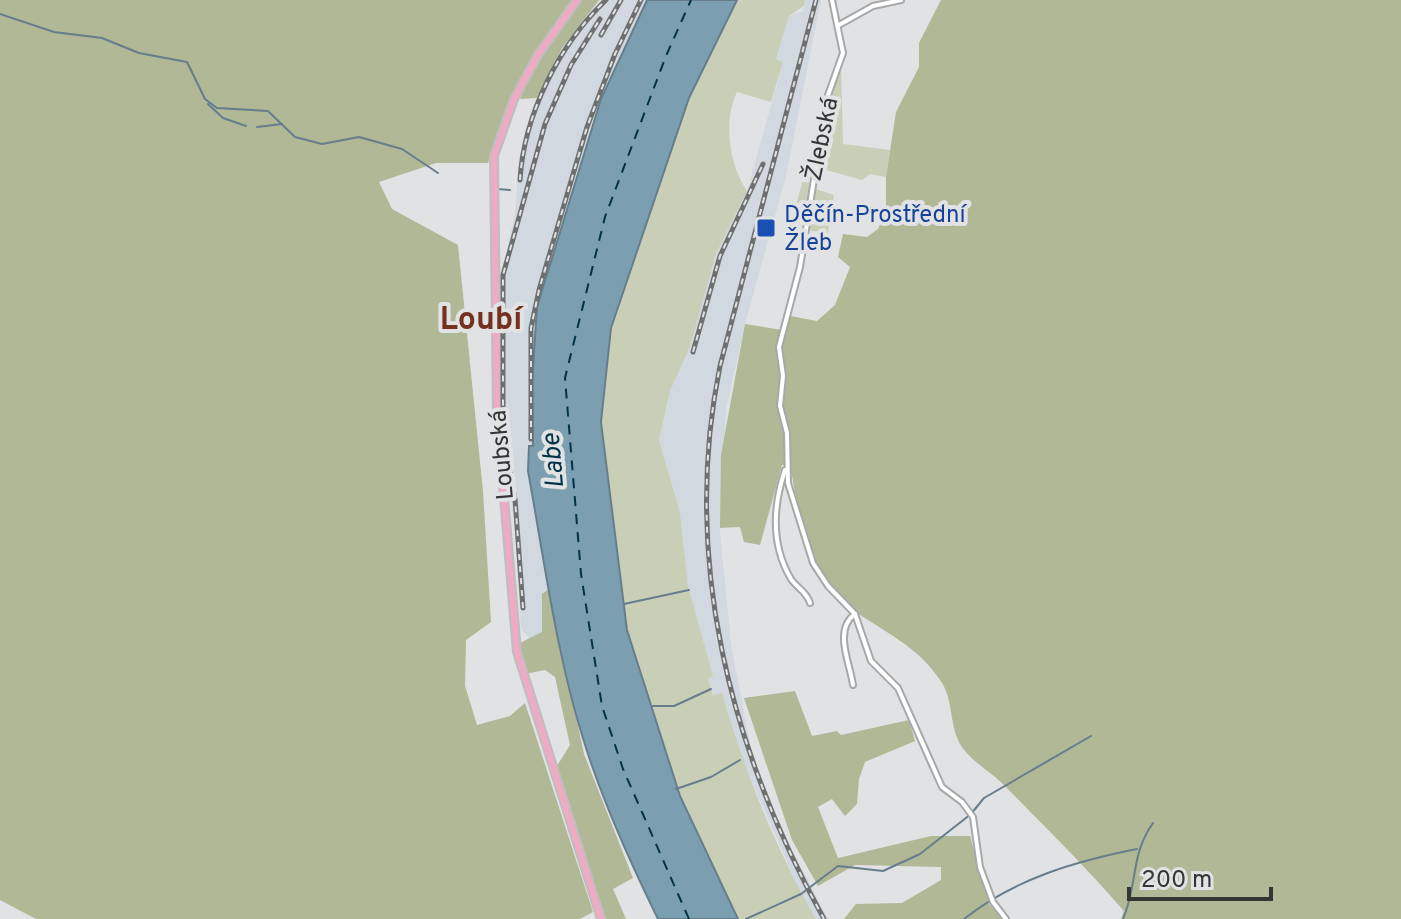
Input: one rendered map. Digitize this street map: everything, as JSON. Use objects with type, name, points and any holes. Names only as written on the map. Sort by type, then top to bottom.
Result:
[{"type":"main road","name":"Loubská","points":[[577,0],[538,55],[514,99],[494,156],[497,413],[517,652],[601,919]]},
{"type":"street","name":"Žlebská","points":[[832,0],[843,53],[827,98],[800,267],[791,309],[781,330],[780,406],[787,433],[786,468],[802,537],[813,563],[828,586],[855,614],[871,661],[898,688],[910,710],[931,769],[942,787],[962,802],[973,817],[980,867],[993,902],[1006,919]]},
{"type":"street","points":[[839,25],[873,6],[901,0]]},
{"type":"street","name":"Žlebská","points":[[786,468],[777,493],[775,527],[792,580],[810,603]]},
{"type":"street","points":[[853,685],[843,631],[848,619],[855,614]]},
{"type":"shaded area","points":[[599,0],[647,0],[601,99],[537,307],[532,382],[533,446],[528,471],[557,631],[530,639],[521,629],[515,526],[501,430],[501,276],[515,215],[519,158],[537,98],[562,47]]},
{"type":"shaded area","points":[[806,0],[821,0],[786,176],[745,324],[726,409],[720,534],[731,644],[752,754],[784,835],[828,919],[816,919],[799,889],[740,755],[722,694],[714,696],[708,678],[712,676],[688,586],[680,512],[659,440],[670,391],[690,347],[716,254],[747,191],[783,63],[776,59],[789,16],[803,11]]},
{"type":"green space","points":[[0,0],[571,0],[522,78],[503,119],[488,163],[436,163],[379,182],[392,209],[458,245],[483,491],[491,622],[466,640],[465,686],[477,725],[510,716],[525,703],[593,912],[580,919],[36,919],[0,900]]},
{"type":"green space","points":[[580,0],[599,0],[562,48],[537,98],[520,99],[541,56]]},
{"type":"green space","points":[[737,0],[805,0],[804,6],[789,16],[776,59],[783,62],[771,102],[737,92],[733,104],[729,129],[732,156],[747,191],[716,254],[690,347],[670,391],[659,440],[680,512],[688,586],[713,676],[708,679],[713,695],[722,693],[762,809],[816,919],[738,919],[680,796],[627,630],[601,422],[611,328],[689,97]]},
{"type":"green space","points":[[941,0],[1401,0],[1401,919],[1121,919],[1124,911],[1094,878],[1002,783],[965,751],[956,735],[946,691],[922,658],[849,607],[822,578],[806,543],[790,465],[782,465],[760,545],[744,542],[740,527],[720,528],[721,455],[745,324],[782,330],[790,316],[817,321],[835,305],[850,267],[838,257],[843,234],[867,237],[878,229],[886,212],[886,177],[896,112],[919,67],[919,43]]},
{"type":"green space","points":[[841,65],[843,144],[890,150],[886,177],[870,174],[862,180],[819,168],[816,189],[834,195],[828,233],[806,230],[807,208],[796,206],[802,182],[812,183],[827,98]]},
{"type":"green space","points":[[549,589],[584,754],[633,878],[613,889],[626,919],[606,919],[555,769],[570,745],[555,677],[545,670],[525,674],[520,643],[542,632],[542,594]]},
{"type":"green space","points":[[795,691],[812,736],[837,731],[841,735],[909,720],[915,741],[865,762],[859,779],[857,804],[845,816],[832,799],[818,807],[838,858],[931,836],[970,836],[989,904],[1003,919],[844,919],[856,904],[902,903],[941,880],[941,867],[855,865],[818,886],[792,840],[744,698]]},
{"type":"water","name":"Labe","points":[[647,0],[737,0],[689,98],[611,328],[601,422],[627,630],[680,796],[738,919],[658,919],[638,878],[602,794],[577,717],[553,612],[528,471],[529,446],[533,446],[532,382],[537,307],[601,99]]},
{"type":"waterway","points":[[0,14],[54,32],[102,38],[139,53],[187,62],[205,99],[217,108],[268,111],[295,137],[322,144],[359,137],[402,149],[438,173]]},
{"type":"waterway","points":[[208,104],[223,118],[246,126]]},
{"type":"waterway","points":[[257,127],[282,124]]},
{"type":"waterway","points":[[497,189],[510,190]]},
{"type":"waterway","points":[[624,604],[689,590]]},
{"type":"waterway","points":[[652,706],[674,706],[711,689]]},
{"type":"waterway","points":[[746,919],[801,894],[838,866],[883,871],[920,854],[971,814],[984,798],[1091,736]]},
{"type":"waterway","points":[[676,789],[711,777],[740,760]]},
{"type":"waterway","points":[[1123,919],[1137,858],[1153,823]]},
{"type":"waterway","points":[[964,919],[1025,882],[1091,859],[1137,849]]},
{"type":"ferry route","points":[[689,919],[623,769],[602,706],[581,574],[565,378],[605,217],[666,56],[691,0]]},
{"type":"railway","points":[[520,180],[529,130],[547,82],[573,38],[606,0]]},
{"type":"railway","points":[[601,35],[621,0]]},
{"type":"railway","points":[[531,439],[531,328],[539,290],[587,127],[615,54],[641,0]]},
{"type":"railway","points":[[816,0],[720,366],[709,438],[707,510],[711,581],[722,651],[740,720],[763,788],[791,854],[824,919]]},
{"type":"railway","points":[[523,608],[515,499],[503,434],[503,275],[545,124],[571,65],[600,19]]},
{"type":"railway","points":[[693,352],[720,256],[763,164]]},
{"type":"place","name":"Děčín-Prostřední Žleb","points":[[766,228]]},
{"type":"district","name":"Loubí","points":[[481,318]]}]
